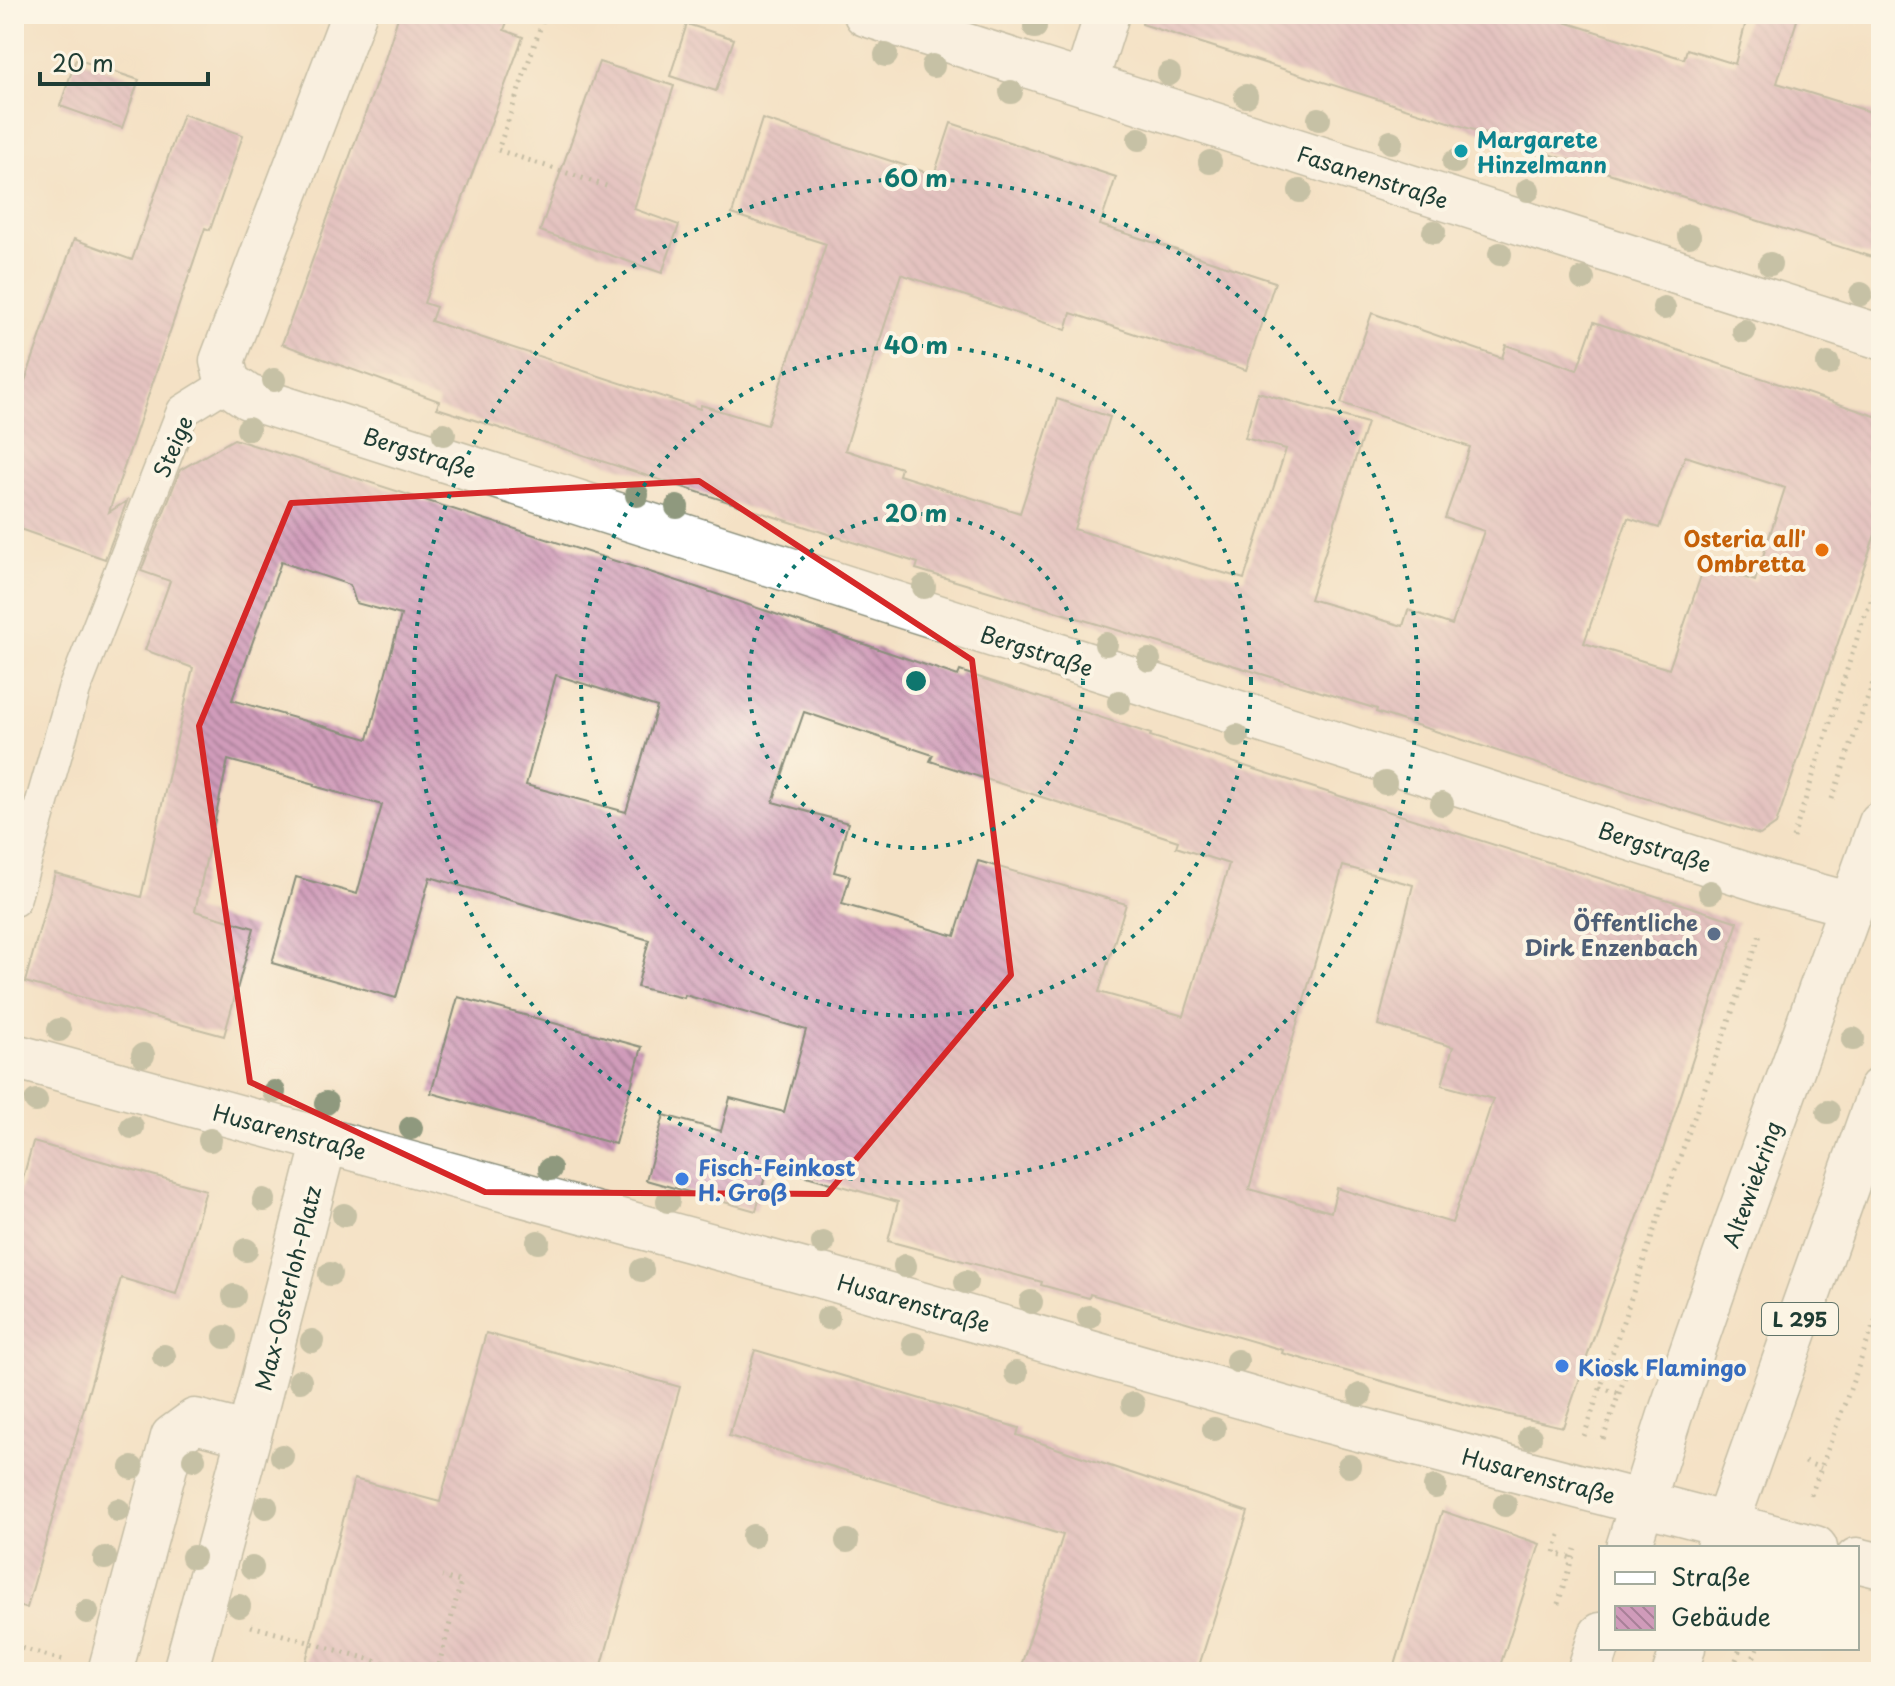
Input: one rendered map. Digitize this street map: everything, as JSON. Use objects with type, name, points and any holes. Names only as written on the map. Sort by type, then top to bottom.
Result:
[{"type":"street","points":[[228,383],[222,361],[354,14]]},
{"type":"street","name":"Fasanenstraße","points":[[866,14],[1881,337]]},
{"type":"street","points":[[1085,84],[1107,14]]},
{"type":"street","name":"Bergstraße","points":[[228,383],[248,397],[1777,885],[1852,905]]},
{"type":"street","name":"Altewiekring","points":[[1629,1546],[1731,1239],[1881,823]]},
{"type":"street","name":"Husarenstraße","points":[[14,1056],[822,1276],[1321,1419],[1643,1502],[1723,1536],[1800,1546]]},
{"type":"street","name":"L 295","points":[[1723,1536],[1881,1089]]},
{"type":"street","name":"Max-Osterloh-Platz","points":[[185,1672],[325,1141]]},
{"type":"street","points":[[110,1672],[173,1437],[195,1421],[249,1435]]},
{"type":"street","points":[[1859,1560],[1881,1566]]},
{"type":"street","points":[[1589,1672],[1599,1641]]},
{"type":"street","points":[[1675,1672],[1682,1650]]},
{"type":"lane","name":"Steige","points":[[14,900],[74,690],[183,411],[228,383]]},
{"type":"path","points":[[545,14],[498,150],[609,187]]},
{"type":"path","points":[[1792,839],[1862,623],[1881,577]]},
{"type":"path","points":[[1830,805],[1881,660]]},
{"type":"path","points":[[1581,1446],[1764,924]]},
{"type":"path","points":[[1811,1495],[1881,1305]]},
{"type":"path","points":[[1600,1387],[1619,1393]]},
{"type":"path","points":[[1805,1462],[1821,1468]]},
{"type":"path","points":[[1560,1535],[1555,1553],[1572,1558]]},
{"type":"path","points":[[437,1672],[461,1582],[442,1577]]},
{"type":"path","points":[[251,1626],[415,1672]]},
{"type":"path","points":[[1748,1672],[1756,1650]]},
{"type":"highlighted area","points":[[699,481],[972,660],[1011,975],[827,1194],[485,1192],[250,1082],[199,726],[291,503]]},
{"type":"building","points":[[399,14],[510,14],[504,30],[523,37],[424,303],[436,307],[431,321],[700,409],[701,405],[767,425],[826,244],[732,214],[762,119],[934,175],[951,123],[1116,177],[1100,225],[1275,282],[1246,370],[1071,313],[1066,330],[901,274],[845,450],[901,468],[899,475],[1020,513],[1057,399],[1110,417],[1074,529],[1244,579],[1286,449],[1245,438],[1258,392],[1367,423],[1310,599],[1403,626],[1408,610],[1452,625],[1484,531],[1445,518],[1470,447],[1341,403],[1372,313],[1502,358],[1506,345],[1577,370],[1594,322],[1881,418],[1881,517],[1776,824],[1760,835],[1376,712],[1377,709],[916,569],[918,563],[437,408],[439,401],[282,344]],"holes":[[[1685,456],[1785,488],[1755,581],[1705,564],[1669,669],[1584,643],[1628,518],[1659,528]]]},
{"type":"building","points":[[1143,14],[1539,14],[1684,59],[1687,49],[1735,64],[1748,14],[1799,14],[1777,83],[1881,115],[1881,260],[1142,24]]},
{"type":"building","points":[[687,24],[734,39],[716,91],[670,76]]},
{"type":"building","points":[[76,59],[139,80],[122,128],[60,106]]},
{"type":"building","points":[[599,62],[674,86],[634,209],[679,225],[662,273],[540,231]]},
{"type":"building","points":[[183,114],[243,135],[210,230],[205,228],[109,512],[127,501],[105,559],[14,527],[14,413],[74,239],[132,260]]},
{"type":"building","points":[[234,439],[684,583],[958,676],[960,671],[1150,736],[1738,922],[1662,1153],[1563,1427],[1474,1407],[1090,1294],[1089,1298],[1041,1285],[1042,1282],[888,1241],[898,1202],[768,1165],[756,1211],[646,1180],[664,1115],[721,1131],[730,1098],[784,1112],[806,1030],[685,995],[684,998],[637,987],[649,940],[430,877],[396,998],[272,963],[296,877],[357,894],[382,805],[315,784],[228,760],[195,911],[254,928],[224,1036],[25,982],[55,873],[141,897],[193,668],[145,650],[170,581],[141,571],[180,470]],"holes":[[[281,562],[350,585],[356,603],[401,615],[368,739],[232,700]],[[556,675],[657,707],[626,812],[526,785]],[[804,712],[933,755],[930,761],[1178,841],[1176,847],[1229,864],[1184,1016],[1099,992],[1126,904],[978,861],[955,936],[842,904],[850,876],[834,872],[848,823],[773,802]],[[1343,866],[1413,885],[1378,1025],[1453,1047],[1442,1085],[1493,1099],[1452,1223],[1337,1188],[1331,1212],[1249,1189]]]},
{"type":"building","points":[[458,997],[642,1047],[615,1144],[431,1093]]},
{"type":"building","points":[[33,1142],[206,1190],[176,1294],[121,1278],[27,1608],[14,1606],[14,1211]]},
{"type":"building","points":[[486,1333],[680,1387],[600,1672],[303,1672],[354,1479],[440,1502]]},
{"type":"building","points":[[755,1350],[1019,1428],[1017,1435],[1248,1512],[1197,1672],[1019,1672],[1063,1535],[729,1436]]},
{"type":"building","points":[[1442,1511],[1540,1544],[1498,1672],[1393,1672]]},
{"type":"place","name":"Margarete Hinzelmann","points":[[1461,151]]},
{"type":"place","name":"Osteria all' Ombretta","points":[[1822,550]]},
{"type":"place","name":"Öffentliche Dirk Enzenbach","points":[[1714,934]]},
{"type":"place","name":"Fisch-Feinkost H. Groß","points":[[682,1179]]},
{"type":"place","name":"Kiosk Flamingo","points":[[1562,1366]]}]
